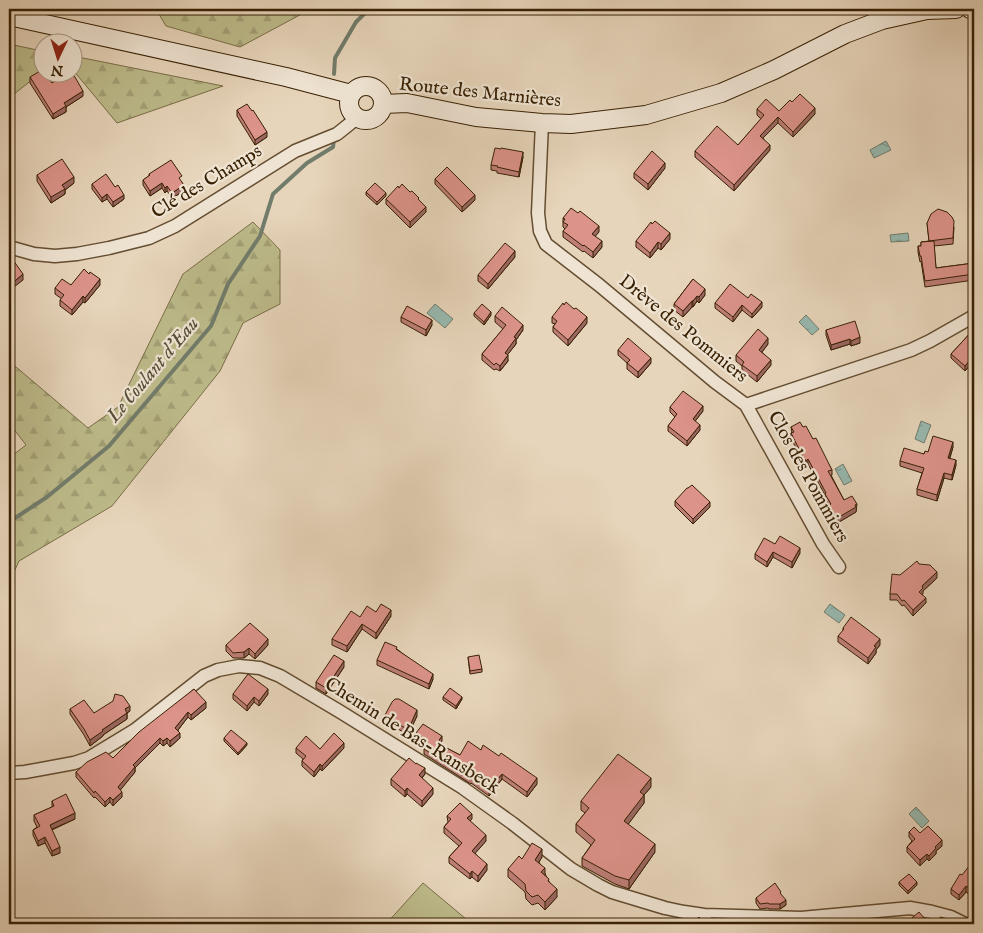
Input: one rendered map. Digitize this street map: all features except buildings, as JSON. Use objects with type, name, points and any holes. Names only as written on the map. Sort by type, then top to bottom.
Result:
[{"type":"street","name":"Route des Marnières","points":[[383,104],[407,103],[476,117],[542,123],[571,124],[646,115],[721,93],[774,70],[886,14],[956,9]]},
{"type":"street","points":[[9,16],[286,77],[351,94],[349,107],[357,118]]},
{"type":"street","name":"Route des Marnières","points":[[351,94],[357,88],[371,86],[378,90],[382,96],[381,112],[374,118],[365,120],[357,118]]},
{"type":"street","name":"Clé des Champs","points":[[9,247],[34,254],[55,256],[109,248],[149,238],[175,226],[295,151],[337,134],[357,118]]},
{"type":"street","name":"Drève des Pommiers","points":[[542,123],[538,220],[540,231],[546,244],[715,382],[746,404],[911,350],[974,316]]},
{"type":"street","name":"Clos des Pommiers","points":[[746,404],[822,544],[839,567]]},
{"type":"street","name":"Chemin de Bas-Ransbeck","points":[[9,773],[26,772],[74,763],[89,758],[135,730],[204,676],[218,670],[239,666],[260,668],[280,676],[331,706],[463,788],[571,869],[612,892],[665,908],[704,915],[802,921],[910,908],[951,917],[965,924]]},
{"type":"green space","points":[[156,9],[311,9],[240,47],[166,26]]},
{"type":"green space","points":[[9,44],[32,49],[32,80],[9,98]]},
{"type":"green space","points":[[82,58],[223,86],[117,123],[82,81]]},
{"type":"green space","points":[[253,222],[280,250],[280,304],[243,323],[220,371],[112,506],[19,561],[9,583],[9,458],[26,445],[9,423],[9,361],[88,428],[118,407],[183,274]]},
{"type":"green space","points":[[423,883],[472,924],[386,924]]},
{"type":"water","points":[[886,141],[891,150],[874,158],[870,150]]},
{"type":"water","points":[[908,233],[909,241],[891,242],[890,235]]},
{"type":"water","points":[[435,304],[453,319],[445,328],[427,313]]},
{"type":"water","points":[[806,315],[819,329],[812,335],[799,322]]},
{"type":"water","points":[[921,421],[931,425],[924,443],[915,439]]},
{"type":"water","points":[[843,464],[852,481],[844,485],[835,469]]},
{"type":"water","points":[[830,604],[845,615],[839,623],[824,612]]},
{"type":"water","points":[[916,807],[929,821],[922,828],[909,814]]},
{"type":"waterway","name":"Le Coulant d'Eau","points":[[334,74],[335,58],[356,22],[369,9]]},
{"type":"waterway","name":"Le Coulant d'Eau","points":[[9,522],[47,497],[109,446],[211,326],[228,284],[260,236],[273,194],[307,163],[333,147],[334,140]]}]
